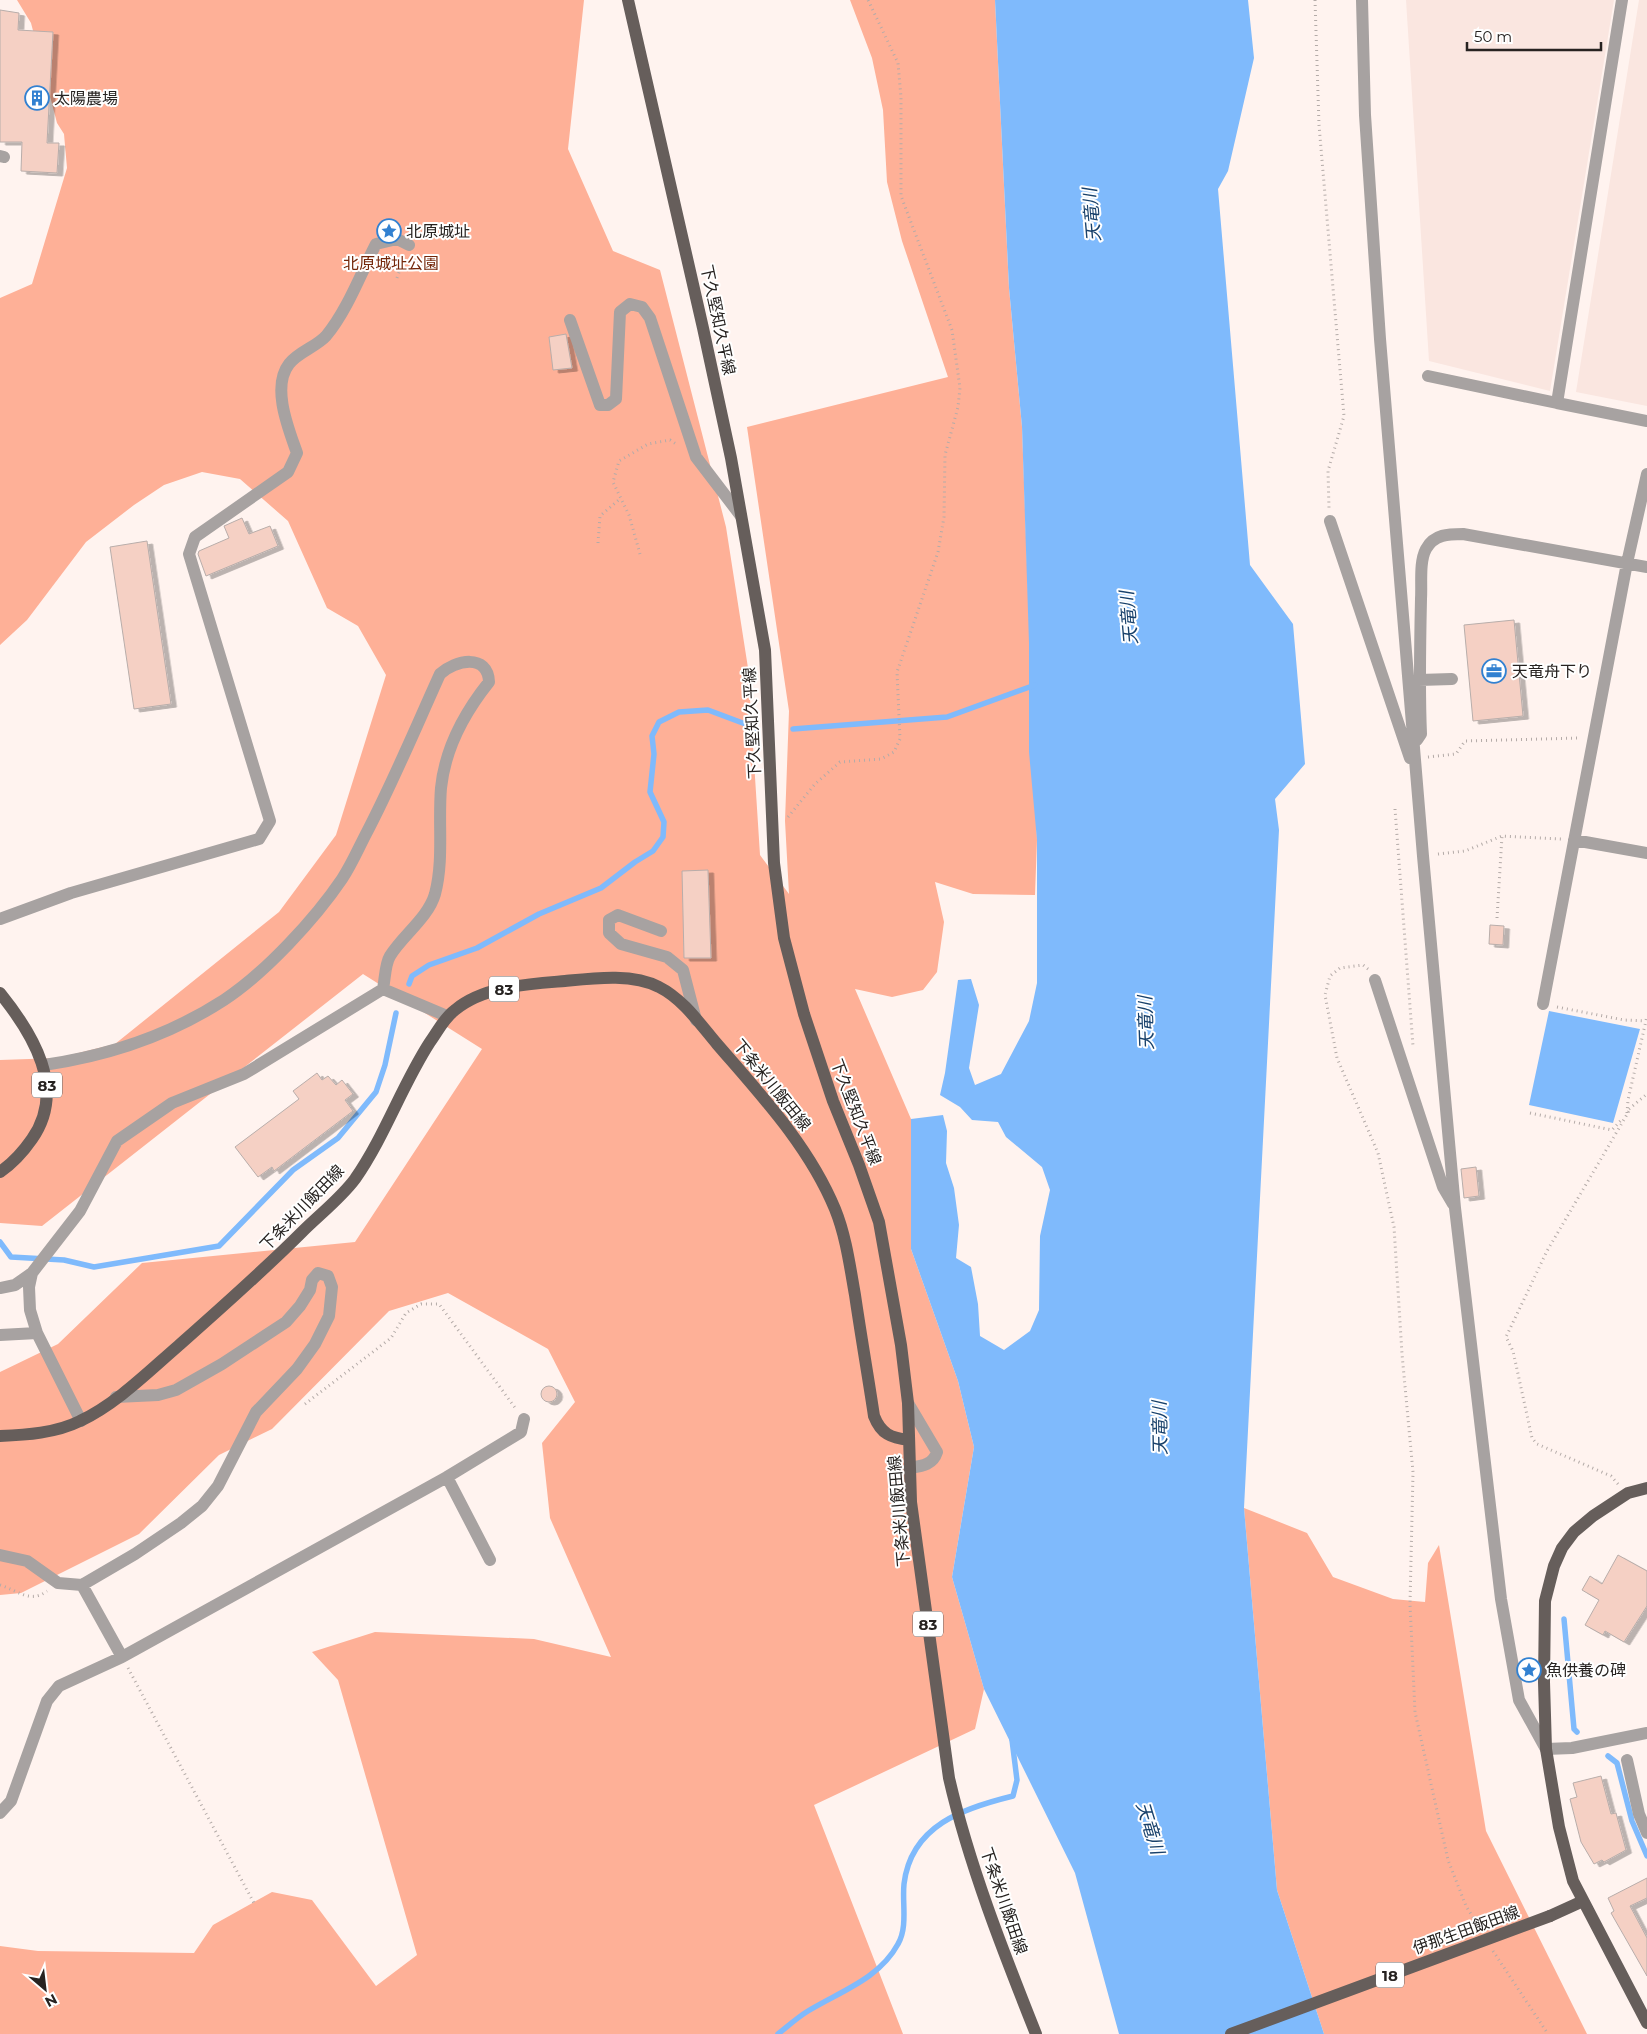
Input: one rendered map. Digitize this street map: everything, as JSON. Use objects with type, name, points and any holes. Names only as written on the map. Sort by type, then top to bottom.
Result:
[{"type":"main road","name":"下久堅知久平線","points":[[628,0],[704,328],[765,650],[774,863],[784,938],[813,1040],[878,1222],[901,1345],[908,1403],[909,1440]]},
{"type":"main road","name":"下条米川飯田線","points":[[0,1436],[40,1433],[81,1421],[116,1397],[259,1275],[354,1181],[388,1121],[418,1061],[447,1016],[471,1000],[499,990],[570,980],[636,980],[660,987],[680,1002],[759,1092],[799,1144],[835,1208],[849,1259],[874,1416],[883,1432],[896,1438],[909,1440],[911,1502],[948,1768],[956,1807],[1012,1974],[1036,2034]]},
{"type":"main road","name":"83","points":[[0,993],[30,1034],[44,1065],[48,1091],[45,1115],[23,1153],[0,1172]]},
{"type":"main road","points":[[1647,1488],[1628,1493],[1593,1516],[1574,1532],[1562,1548],[1554,1566],[1545,1601],[1546,1749],[1559,1827],[1572,1881],[1647,2023]]},
{"type":"main road","name":"伊那生田飯田線","points":[[1231,2034],[1550,1916],[1583,1902]]},
{"type":"street","points":[[1362,0],[1366,115],[1380,339],[1416,776],[1456,1208],[1501,1599],[1519,1700],[1546,1749],[1572,1748],[1647,1733]]},
{"type":"street","points":[[1558,403],[1622,0]]},
{"type":"street","points":[[0,919],[71,894],[258,839],[270,821],[189,554],[195,537],[288,472],[297,453],[281,402],[283,380],[288,365],[325,336],[348,299],[376,244],[397,240],[409,245]]},
{"type":"street","points":[[570,320],[600,405],[608,405],[616,399],[620,312],[630,304],[642,307],[650,318],[696,457],[741,516]]},
{"type":"street","points":[[1428,376],[1647,421]]},
{"type":"street","points":[[1543,1004],[1627,563],[1647,474]]},
{"type":"street","points":[[1330,521],[1416,776]]},
{"type":"street","points":[[1414,744],[1421,734],[1419,680],[1422,570],[1426,549],[1434,539],[1446,534],[1463,534],[1647,567]]},
{"type":"street","points":[[0,1288],[15,1285],[34,1271],[80,1211],[117,1141],[172,1103],[244,1074],[383,989],[389,957],[426,911],[434,895],[441,846],[441,788],[449,749],[475,700],[489,682],[486,670],[477,663],[467,660],[449,666],[440,674],[386,796],[344,877],[318,911],[274,958],[224,1000],[160,1033],[84,1059],[44,1065]]},
{"type":"street","points":[[1419,680],[1452,679]]},
{"type":"street","points":[[1574,840],[1647,852]]},
{"type":"street","points":[[661,931],[618,915],[609,920],[609,933],[621,944],[667,957],[683,970],[696,1020]]},
{"type":"street","points":[[1375,980],[1443,1187],[1456,1208]]},
{"type":"street","points":[[383,989],[447,1016]]},
{"type":"street","points":[[34,1271],[29,1287],[30,1302],[37,1333],[81,1421]]},
{"type":"street","points":[[0,1555],[27,1561],[58,1583],[82,1585],[135,1554],[181,1523],[202,1506],[218,1486],[256,1412],[297,1369],[315,1344],[329,1316],[332,1287],[328,1276],[318,1273],[312,1280],[310,1290],[300,1306],[286,1322],[222,1364],[176,1390],[158,1394],[116,1397]]},
{"type":"street","points":[[0,1335],[37,1333]]},
{"type":"street","points":[[908,1403],[937,1452],[935,1459],[928,1464],[909,1468]]},
{"type":"street","points":[[0,1813],[11,1801],[47,1701],[59,1686],[122,1657],[447,1477],[521,1432],[524,1420]]},
{"type":"street","points":[[447,1477],[490,1560]]},
{"type":"street","points":[[82,1585],[122,1657]]},
{"type":"street","points":[[1627,1760],[1639,1814],[1647,1833]]},
{"type":"path","points":[[785,821],[815,784],[840,762],[881,759],[894,752],[900,739],[897,672],[938,552],[944,516],[946,455],[960,388],[952,330],[901,196],[901,97],[898,63],[868,0]]},
{"type":"path","points":[[1315,0],[1319,125],[1344,416],[1328,471],[1330,521]]},
{"type":"path","points":[[397,278],[409,245]]},
{"type":"path","points":[[640,554],[621,498],[613,482],[619,461],[633,451],[648,444],[670,440],[696,457]]},
{"type":"path","points":[[598,543],[600,516],[621,498]]},
{"type":"path","points":[[1415,758],[1456,754],[1465,741],[1595,738]]},
{"type":"path","points":[[1396,809],[1414,1053]]},
{"type":"path","points":[[1423,856],[1465,851],[1502,836],[1574,840]]},
{"type":"path","points":[[1497,918],[1502,836]]},
{"type":"path","points":[[1375,980],[1372,972],[1363,965],[1340,968],[1330,976],[1325,995],[1337,1058],[1378,1153],[1394,1227],[1402,1354],[1413,1472],[1410,1604],[1415,1712],[1448,1860],[1466,1906],[1484,1935]]},
{"type":"path","points":[[1543,1004],[1624,1020],[1645,1021]]},
{"type":"path","points":[[1628,1493],[1610,1476],[1537,1444],[1532,1438],[1514,1351],[1506,1337],[1547,1251],[1629,1110],[1628,1100],[1647,1016]]},
{"type":"path","points":[[1530,1113],[1612,1130],[1629,1110],[1647,1094]]},
{"type":"path","points":[[305,1404],[391,1338],[406,1313],[422,1304],[439,1304],[524,1420]]},
{"type":"path","points":[[0,1584],[29,1598],[40,1597],[58,1583]]},
{"type":"path","points":[[122,1657],[255,1905]]},
{"type":"path","points":[[1488,1943],[1548,2034]]},
{"type":"shaded area","points":[[1406,0],[1614,0],[1550,391],[1429,361]]},
{"type":"shaded area","points":[[1639,0],[1647,0],[1647,406],[1576,392]]},
{"type":"green space","name":"北原城址公園","points":[[17,0],[584,0],[568,149],[613,251],[660,270],[726,527],[748,668],[760,855],[789,894],[785,821],[789,711],[747,427],[948,377],[902,241],[887,182],[883,110],[872,58],[850,0],[995,0],[1009,288],[1022,427],[1037,840],[1035,895],[973,894],[935,882],[944,922],[937,972],[923,990],[892,997],[855,989],[911,1119],[911,1249],[958,1381],[974,1447],[952,1577],[984,1689],[975,1729],[814,1805],[903,2034],[0,2034],[0,1946],[38,1951],[194,1953],[213,1925],[272,1892],[312,1900],[376,1986],[417,1955],[338,1680],[312,1652],[375,1632],[534,1639],[611,1657],[550,1518],[542,1443],[575,1402],[548,1349],[448,1293],[389,1311],[272,1429],[219,1455],[139,1534],[21,1593],[0,1595],[0,1372],[58,1344],[142,1263],[355,1242],[482,1049],[363,974],[42,1226],[0,1223],[0,1060],[58,1058],[115,1044],[279,912],[336,835],[386,675],[358,626],[327,608],[288,521],[240,479],[202,472],[164,485],[134,505],[86,542],[27,620],[0,645],[0,298],[32,284],[67,168],[64,134],[57,123],[31,23]]},
{"type":"green space","points":[[1244,1508],[1307,1533],[1333,1577],[1393,1599],[1425,1602],[1428,1563],[1439,1545],[1486,1831],[1587,2034],[1324,2034],[1277,1890]]},
{"type":"water","name":"天竜川","points":[[995,0],[1248,0],[1254,58],[1228,171],[1218,189],[1250,565],[1293,624],[1305,764],[1275,799],[1279,830],[1244,1508],[1277,1890],[1324,2034],[1119,2034],[1075,1873],[984,1689],[952,1577],[974,1447],[958,1381],[911,1249],[911,1119],[943,1115],[947,1131],[946,1163],[954,1188],[959,1225],[956,1258],[971,1267],[978,1304],[980,1336],[1004,1350],[1030,1331],[1039,1310],[1040,1236],[1050,1190],[1042,1167],[1006,1137],[998,1122],[972,1120],[960,1107],[940,1095],[945,1073],[958,980],[971,979],[979,1005],[969,1068],[975,1085],[1001,1074],[1029,1021],[1037,983],[1037,840],[1029,752],[1029,643],[1022,427],[1009,288]]},
{"type":"water","points":[[1549,1011],[1640,1029],[1613,1123],[1529,1105]]},
{"type":"building","points":[[0,10],[19,13],[18,30],[53,32],[47,143],[59,143],[57,173],[21,171],[22,142],[0,142]]},
{"type":"building","points":[[566,334],[572,368],[553,370],[549,337]]},
{"type":"building","points":[[242,518],[249,534],[270,526],[278,546],[206,576],[198,554],[199,551],[229,538],[224,526]]},
{"type":"building","points":[[147,541],[171,704],[134,709],[110,547]]},
{"type":"building","name":"天竜舟下り","points":[[1514,620],[1523,716],[1473,721],[1464,625]]},
{"type":"building","points":[[708,870],[711,958],[684,958],[682,871]]},
{"type":"building","points":[[1490,925],[1504,926],[1503,945],[1489,944]]},
{"type":"building","points":[[317,1073],[322,1080],[328,1076],[336,1085],[342,1080],[353,1094],[345,1100],[353,1111],[274,1171],[272,1167],[258,1177],[235,1147],[299,1099],[293,1091]]},
{"type":"building","points":[[1476,1167],[1479,1196],[1464,1198],[1461,1169]]},
{"type":"building","points":[[549,1386],[555,1388],[557,1394],[555,1400],[549,1402],[543,1400],[541,1394],[543,1388]]},
{"type":"building","points":[[1618,1555],[1647,1571],[1647,1606],[1624,1642],[1605,1631],[1603,1635],[1585,1625],[1599,1600],[1582,1590],[1590,1576],[1602,1584]]},
{"type":"building","points":[[1601,1776],[1611,1814],[1616,1813],[1626,1850],[1604,1862],[1602,1860],[1594,1864],[1581,1842],[1570,1799],[1577,1797],[1573,1783]]},
{"type":"building","points":[[1647,1878],[1647,1898],[1630,1906],[1647,1938],[1647,1976],[1611,1913],[1614,1911],[1608,1898]]},
{"type":"waterway","points":[[793,729],[947,717],[1035,685]]},
{"type":"waterway","points":[[409,984],[412,976],[429,965],[477,948],[539,914],[601,888],[653,851],[663,837],[664,822],[650,792],[654,754],[652,736],[659,722],[679,712],[708,710],[756,728]]},
{"type":"waterway","points":[[0,1242],[11,1257],[64,1260],[94,1267],[219,1246],[293,1170],[338,1138],[376,1092],[385,1065],[396,1013]]},
{"type":"waterway","points":[[1564,1619],[1574,1729],[1577,1732]]},
{"type":"waterway","points":[[778,2034],[804,2013],[870,1975],[890,1956],[898,1944],[903,1930],[904,1884],[909,1864],[917,1847],[929,1833],[943,1822],[976,1807],[1013,1796],[1017,1780],[1012,1740]]},
{"type":"waterway","points":[[1608,1756],[1617,1763],[1632,1821],[1647,1856]]},
{"type":"place","name":"太陽農場","points":[[37,98]]},
{"type":"place","name":"北原城址","points":[[389,231]]},
{"type":"place","name":"天竜舟下り","points":[[1494,671]]},
{"type":"place","name":"魚供養の碑","points":[[1529,1670]]}]
